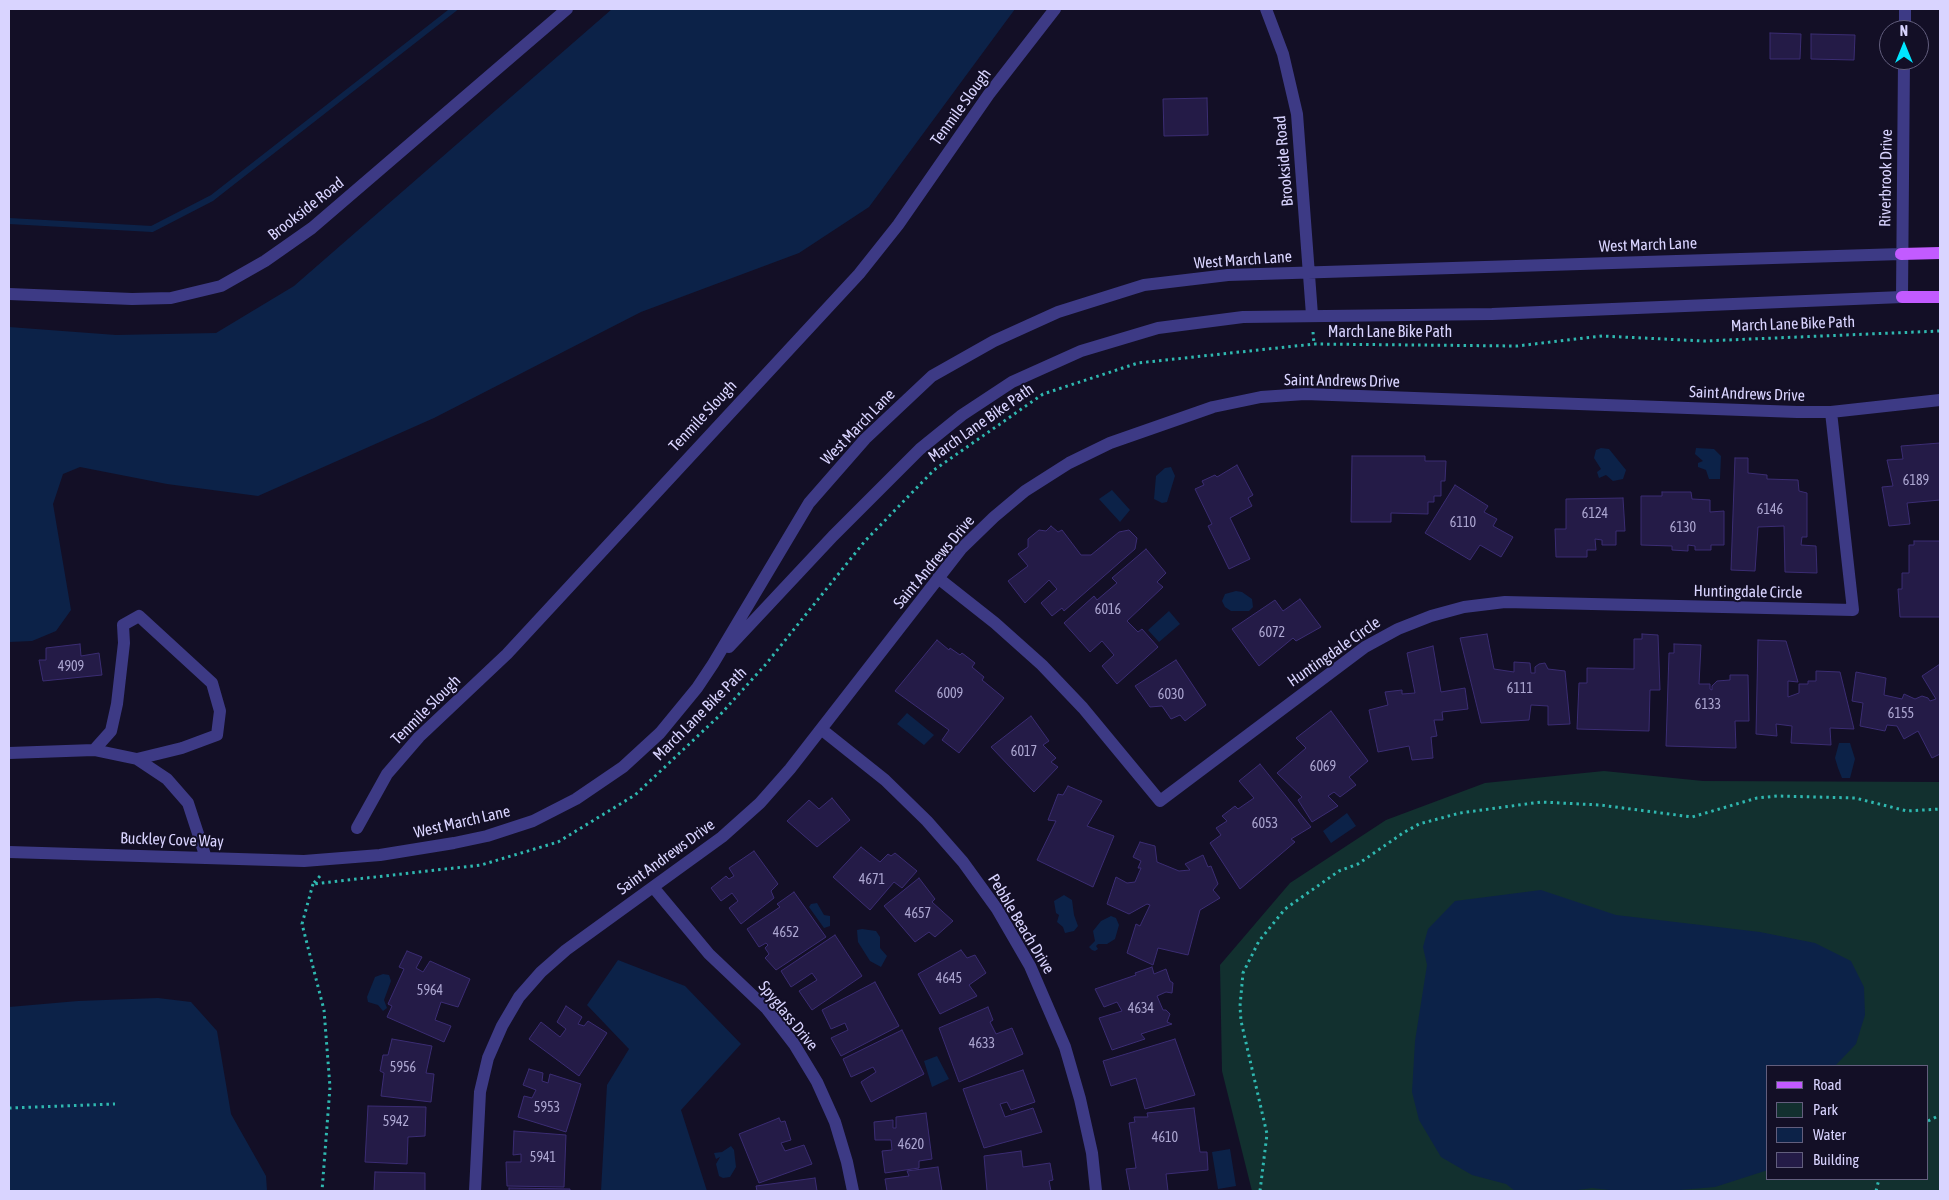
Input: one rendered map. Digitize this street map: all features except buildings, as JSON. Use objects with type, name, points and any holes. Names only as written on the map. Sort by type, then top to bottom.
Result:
[{"type":"main road","name":"West March Lane","points":[[1901,254],[1940,253]]},
{"type":"main road","name":"West March Lane","points":[[1902,297],[1940,297]]},
{"type":"street","name":"Brookside Road","points":[[9,294],[132,299],[171,298],[221,286],[265,261],[312,228],[567,9]]},
{"type":"street","name":"Tenmile Slough","points":[[357,828],[387,774],[419,737],[506,654],[859,274],[898,225],[989,94],[1055,9]]},
{"type":"street","name":"Brookside Road","points":[[1266,9],[1283,54],[1298,114],[1312,315]]},
{"type":"street","name":"Riverbrook Drive","points":[[1902,297],[1904,70]]},
{"type":"street","name":"West March Lane","points":[[335,858],[380,855],[454,844],[487,836],[533,821],[576,799],[623,767],[660,733],[697,688],[809,503],[865,439],[932,376],[994,341],[1058,312],[1144,285],[1228,275],[1901,254]]},
{"type":"street","name":"West March Lane","points":[[713,664],[833,536],[920,449],[962,415],[1012,382],[1081,350],[1158,328],[1243,317],[1492,314],[1902,297]]},
{"type":"street","name":"Saint Andrews Drive","points":[[475,1191],[480,1092],[488,1058],[502,1026],[520,997],[540,972],[566,950],[722,837],[760,803],[822,729],[961,550],[994,517],[1025,491],[1070,463],[1110,443],[1168,421],[1214,407],[1261,398],[1305,394],[1831,412],[1940,400]]},
{"type":"street","name":"Huntingdale Circle","points":[[938,578],[995,623],[1042,664],[1083,708],[1160,801],[1365,647],[1398,629],[1431,616],[1464,607],[1506,602],[1853,610],[1831,412]]},
{"type":"street","points":[[94,750],[111,731],[124,643],[124,625],[139,616],[212,683],[220,711],[218,735],[182,748],[137,759]]},
{"type":"street","name":"Pebble Beach Drive","points":[[822,729],[885,780],[927,820],[963,862],[1002,918],[1045,998],[1065,1047],[1092,1153],[1096,1191]]},
{"type":"street","points":[[9,753],[94,750],[137,759],[167,779],[188,803],[206,858]]},
{"type":"street","name":"Buckley Cove Way","points":[[9,852],[304,861],[335,858]]},
{"type":"street","name":"Spyglass Drive","points":[[653,887],[709,954],[767,1010],[794,1044],[817,1082],[835,1122],[847,1162],[853,1191]]},
{"type":"path","name":"March Lane Bike Path","points":[[313,884],[481,865],[558,842],[635,795],[719,716],[766,664],[865,542],[934,470],[1043,394],[1138,362],[1314,344],[1517,346],[1602,336],[1704,341],[1940,331]]},
{"type":"path","points":[[1260,1191],[1267,1134],[1241,1021],[1240,1006],[1243,972],[1259,941],[1285,909],[1338,871],[1358,864],[1419,824],[1460,812],[1541,802],[1600,805],[1692,817],[1758,798],[1777,796],[1855,798],[1907,811],[1940,809]]},
{"type":"path","points":[[322,1191],[330,1087],[328,1058],[324,1010],[302,924],[313,884],[335,858]]},
{"type":"path","points":[[9,1108],[114,1104]]},
{"type":"green space","points":[[1604,771],[1703,781],[1940,782],[1940,1191],[1252,1191],[1222,1071],[1220,965],[1290,883],[1386,820],[1485,783]]},
{"type":"water","points":[[612,9],[1015,9],[869,207],[799,253],[641,312],[434,418],[258,496],[167,484],[80,467],[63,474],[53,504],[71,610],[56,631],[32,641],[9,642],[9,327],[116,335],[216,333],[294,286]]},
{"type":"water","points":[[1601,448],[1609,449],[1626,470],[1623,479],[1613,481],[1606,475],[1599,478],[1597,472],[1601,469],[1594,458],[1596,450]]},
{"type":"water","points":[[1696,448],[1714,449],[1721,456],[1720,479],[1709,479],[1706,470],[1698,467],[1698,463],[1703,461],[1695,454]]},
{"type":"water","points":[[1171,467],[1175,476],[1167,502],[1162,503],[1154,499],[1156,476],[1165,468]]},
{"type":"water","points":[[1112,490],[1130,510],[1120,522],[1099,499]]},
{"type":"water","points":[[1236,591],[1242,592],[1252,599],[1253,607],[1249,611],[1231,611],[1225,607],[1222,601],[1225,594]]},
{"type":"water","points":[[1169,611],[1180,624],[1159,642],[1148,630]]},
{"type":"water","points":[[907,713],[934,735],[924,745],[897,724]]},
{"type":"water","points":[[1839,743],[1850,743],[1855,759],[1850,778],[1842,778],[1838,768],[1835,758]]},
{"type":"water","points":[[1347,813],[1356,826],[1331,843],[1323,831]]},
{"type":"water","points":[[1541,890],[1616,915],[1760,932],[1815,943],[1851,961],[1864,987],[1865,1015],[1856,1044],[1836,1065],[1766,1065],[1766,1171],[1715,1187],[1668,1191],[1618,1191],[1592,1188],[1570,1191],[1515,1191],[1506,1184],[1472,1175],[1441,1157],[1419,1120],[1412,1092],[1415,1041],[1427,965],[1423,947],[1428,929],[1455,901]]},
{"type":"water","points":[[1064,895],[1072,900],[1078,926],[1074,931],[1065,933],[1063,927],[1057,922],[1059,915],[1056,913],[1054,901]]},
{"type":"water","points":[[817,903],[824,915],[830,916],[830,926],[824,928],[809,907],[811,904]]},
{"type":"water","points":[[1111,916],[1116,918],[1119,925],[1115,939],[1107,944],[1098,944],[1096,946],[1098,949],[1092,950],[1089,947],[1095,941],[1093,931],[1101,921]]},
{"type":"water","points":[[857,930],[876,931],[880,937],[880,948],[887,956],[881,967],[870,961],[858,942]]},
{"type":"water","points":[[618,960],[685,986],[741,1044],[681,1110],[707,1191],[601,1191],[607,1085],[629,1049],[587,1005]]},
{"type":"water","points":[[383,974],[389,975],[391,981],[384,1000],[387,1008],[383,1011],[378,1005],[368,1002],[367,997],[375,977]]},
{"type":"water","points":[[158,998],[191,1002],[217,1031],[231,1114],[266,1176],[267,1191],[9,1191],[9,1007],[78,1001]]},
{"type":"water","points":[[937,1056],[949,1079],[932,1087],[924,1061]]},
{"type":"water","points":[[731,1146],[734,1150],[736,1167],[730,1177],[723,1178],[719,1176],[716,1164],[720,1157],[716,1159],[714,1153],[722,1152]]},
{"type":"water","points":[[1230,1149],[1236,1186],[1218,1189],[1212,1152]]},
{"type":"waterway","points":[[9,221],[152,229],[212,198],[454,9]]}]
